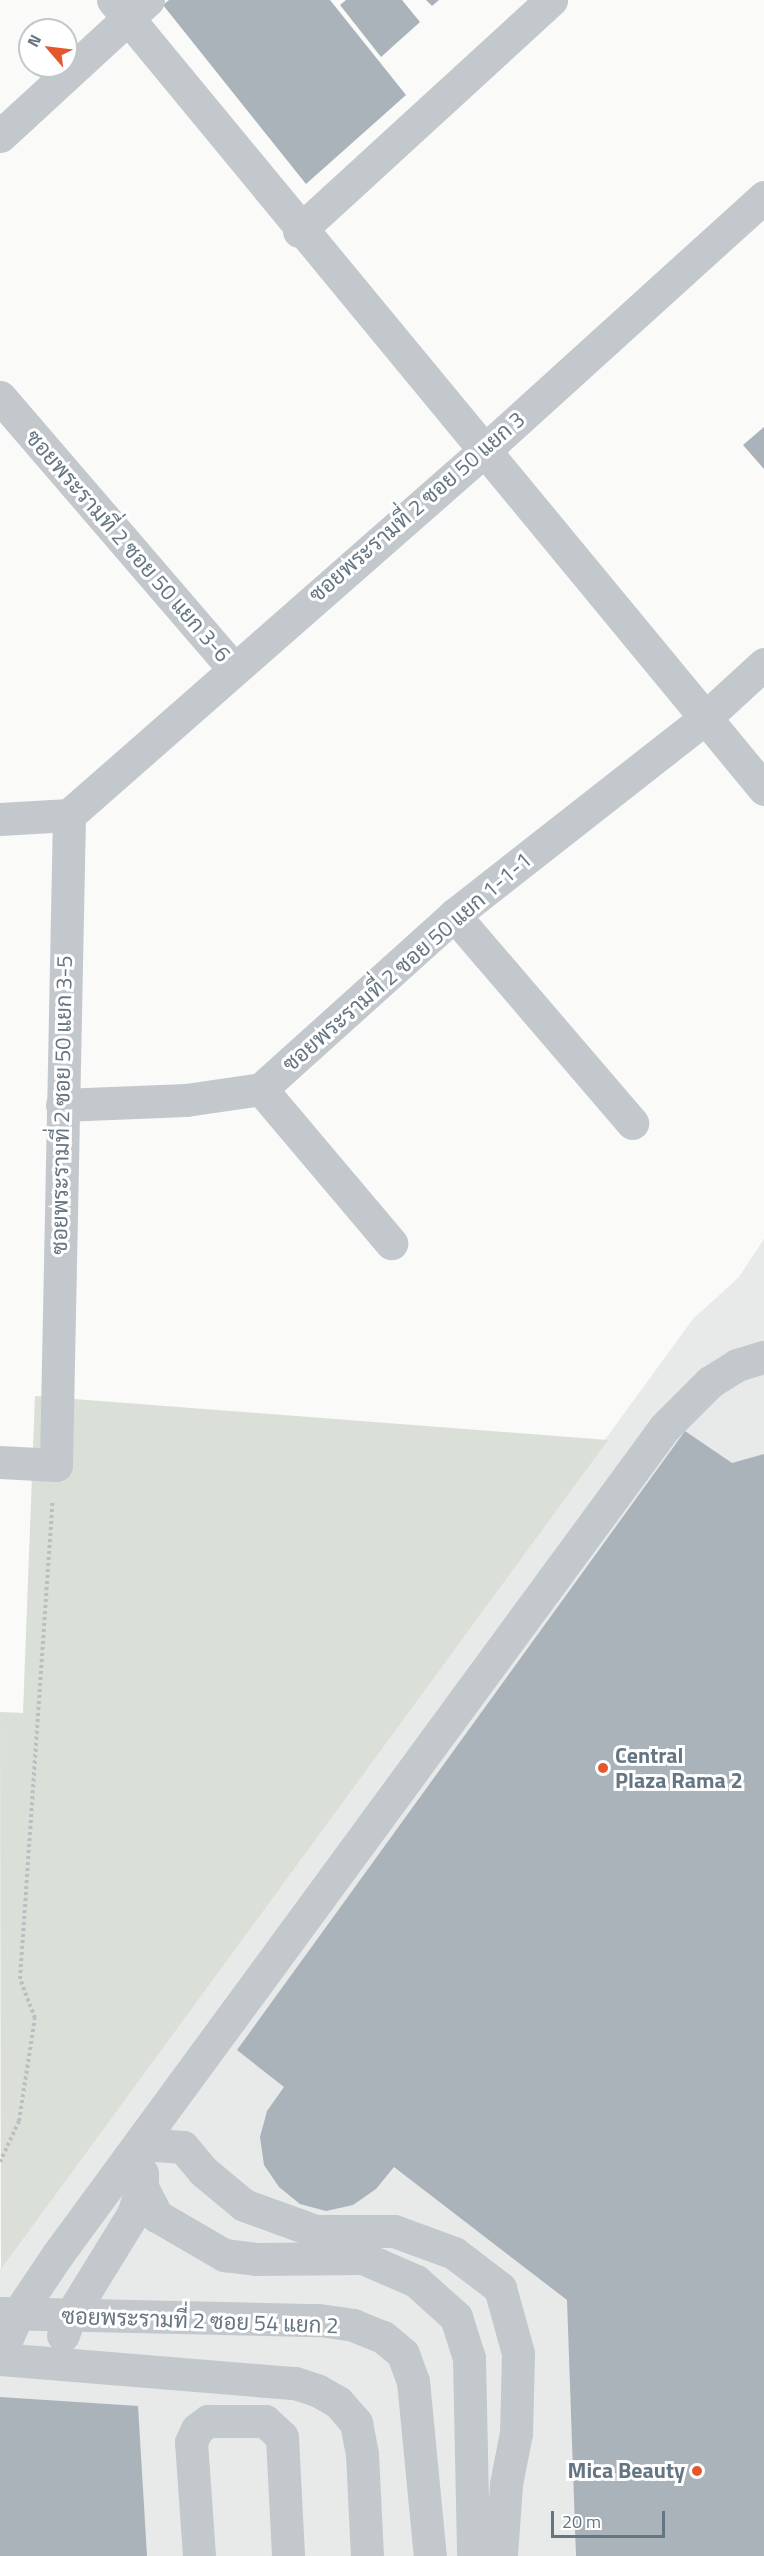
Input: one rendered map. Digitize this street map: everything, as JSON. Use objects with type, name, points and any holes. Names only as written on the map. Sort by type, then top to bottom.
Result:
[{"type":"street","points":[[299,231],[551,0]]},
{"type":"street","points":[[0,136],[130,7],[299,231],[486,449],[764,789]]},
{"type":"street","name":"ซอยพระรามที่ 2 ซอย 50 แยก 3","points":[[69,815],[233,668],[486,449],[764,197]]},
{"type":"street","name":"ซอยพระรามที่ 2 ซอย 50 แยก 3-6","points":[[0,397],[233,668]]},
{"type":"street","name":"ซอยพระรามที่ 2 ซอย 50 แยก 1-1-1","points":[[62,1105],[186,1100],[261,1089],[454,915],[705,718],[764,664]]},
{"type":"street","points":[[0,819],[69,815]]},
{"type":"street","name":"ซอยพระรามที่ 2 ซอย 50 แยก 3-5","points":[[56,1465],[69,815]]},
{"type":"street","points":[[454,915],[632,1122]]},
{"type":"street","points":[[261,1089],[391,1243]]},
{"type":"street","points":[[0,2354],[8,2314],[141,2144],[664,1428],[710,1382],[737,1365],[764,1357]]},
{"type":"street","points":[[0,1462],[56,1465]]},
{"type":"street","points":[[55,2362],[69,2318],[128,2223],[142,2187],[141,2144]]},
{"type":"street","points":[[141,2144],[183,2147],[203,2171],[244,2205],[315,2231],[394,2231],[454,2253],[500,2288],[518,2353],[516,2433],[506,2484],[501,2556]]},
{"type":"street","points":[[142,2187],[158,2216],[225,2255],[256,2259],[363,2259],[416,2281],[450,2310],[456,2317],[469,2358],[473,2556]]},
{"type":"street","name":"ซอยพระรามที่ 2 ซอย 54 แยก 2","points":[[8,2314],[69,2318],[319,2320],[353,2325],[383,2337],[403,2354],[413,2381],[430,2556]]},
{"type":"street","name":"ซอยพระรามที่ 2 ซอย 54 แยก 2","points":[[0,2359],[295,2383],[338,2402],[356,2423],[362,2454],[367,2556]]},
{"type":"street","points":[[199,2556],[191,2442],[196,2429],[208,2421],[251,2421],[271,2425],[282,2437],[288,2556]]},
{"type":"path","points":[[0,2162],[19,2121],[34,2018],[20,1979],[56,1465]]},
{"type":"shaded area","points":[[764,1239],[764,2556],[0,2556],[0,2269],[693,1319],[739,1277]]},
{"type":"shaded area","points":[[35,1396],[608,1440],[1,2269],[0,1712],[23,1713]]},
{"type":"building","points":[[169,0],[330,0],[406,95],[306,184],[163,5]]},
{"type":"building","points":[[346,0],[402,0],[420,22],[381,57],[340,5]]},
{"type":"building","points":[[426,0],[439,0],[432,6]]},
{"type":"building","points":[[764,427],[764,469],[743,445]]},
{"type":"building","name":"Central Plaza Rama 2","points":[[685,1431],[732,1463],[764,1454],[764,2556],[576,2556],[567,2300],[394,2167],[376,2189],[353,2205],[326,2211],[300,2204],[279,2187],[264,2165],[260,2137],[267,2111],[284,2087],[237,2050]]},
{"type":"building","points":[[0,2397],[138,2406],[147,2556],[0,2556]]},
{"type":"place","name":"Central Plaza Rama 2","points":[[603,1768]]},
{"type":"place","name":"Mica Beauty","points":[[697,2471]]}]
